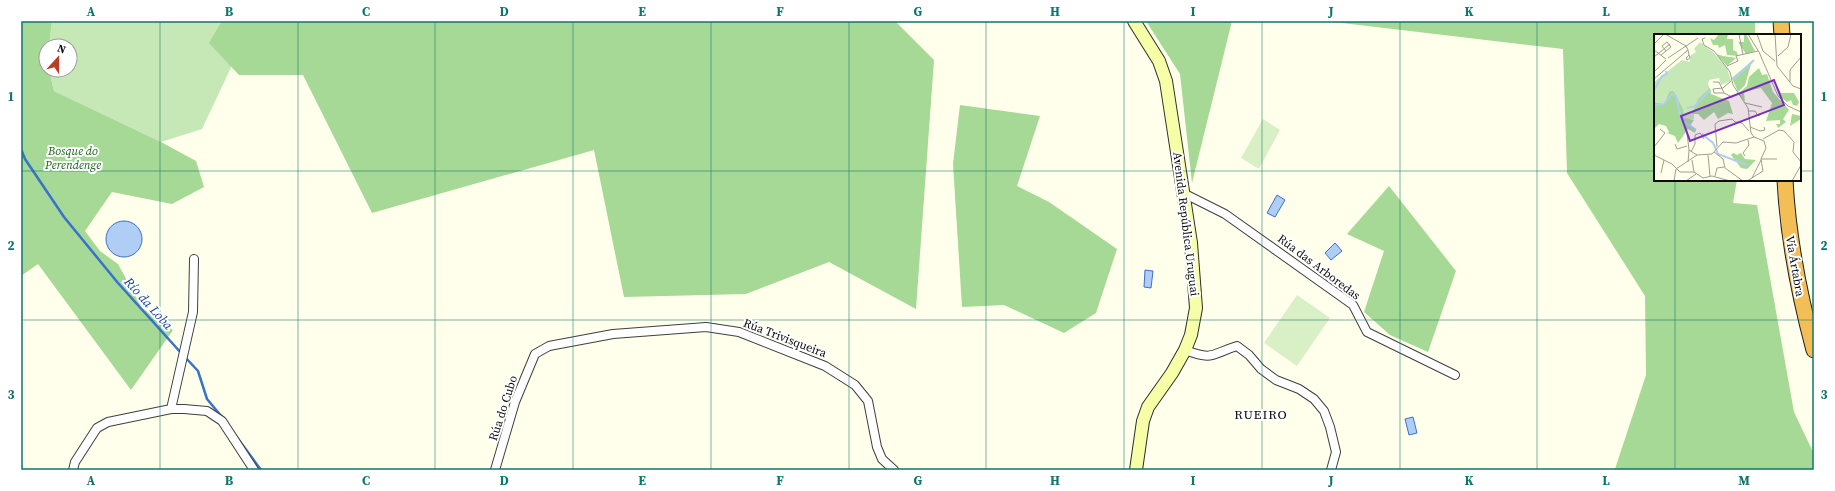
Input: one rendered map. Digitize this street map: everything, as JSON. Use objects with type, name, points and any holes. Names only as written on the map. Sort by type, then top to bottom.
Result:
[{"type":"highway","points":[[1781,21],[1782,34]]},
{"type":"highway","name":"Vía Ártabra","points":[[1785,181],[1788,223],[1803,307],[1814,350]]},
{"type":"street","name":"Avenida República Uruguai","points":[[1134,21],[1159,61],[1166,81],[1192,257],[1196,308],[1191,335],[1185,350],[1172,373],[1148,406],[1140,433],[1136,470]]},
{"type":"street","name":"Rúa das Arboredas","points":[[1183,193],[1225,214],[1353,305],[1367,332],[1455,375]]},
{"type":"street","points":[[171,409],[193,312],[194,259]]},
{"type":"street","name":"Rúa Trivisqueira","points":[[536,354],[549,346],[613,334],[706,327],[740,332],[825,366],[855,385],[868,401],[877,446],[882,460],[894,470]]},
{"type":"street","points":[[1185,350],[1198,355],[1208,356],[1217,355],[1237,346],[1250,356],[1261,369],[1276,380],[1299,390],[1314,400],[1324,411],[1330,427],[1336,452],[1331,470]]},
{"type":"street","name":"Rúa do Cubo","points":[[496,470],[515,402],[536,354]]},
{"type":"street","points":[[73,470],[75,462],[85,444],[97,428],[108,422],[171,409],[207,411],[222,421],[254,470]]},
{"type":"green space","name":"Bosque do Perendenge","points":[[21,21],[52,21],[50,38],[38,38],[38,78],[51,78],[54,91],[161,142],[196,161],[204,187],[172,204],[112,192],[85,231],[100,251],[118,264],[142,308],[173,330],[131,390],[38,264],[21,276]]},
{"type":"green space","points":[[52,21],[253,21],[202,129],[161,142],[54,91],[51,78],[78,78],[78,38],[50,38]]},
{"type":"green space","points":[[222,21],[895,21],[934,60],[916,309],[829,262],[746,294],[624,297],[594,150],[372,213],[303,75],[239,75],[209,43]]},
{"type":"green space","points":[[1146,21],[1232,21],[1192,183],[1180,74]]},
{"type":"green space","points":[[1325,21],[1755,21],[1755,34],[1654,34],[1654,181],[1737,181],[1733,203],[1757,205],[1794,412],[1814,454],[1814,470],[1608,470],[1615,469],[1646,375],[1645,296],[1567,173],[1563,49]]},
{"type":"green space","points":[[960,105],[1040,116],[1017,186],[1049,202],[1117,249],[1096,313],[1064,333],[1004,305],[962,307],[953,164]]},
{"type":"green space","points":[[1263,119],[1280,130],[1259,169],[1241,158]]},
{"type":"green space","points":[[1389,186],[1456,271],[1428,352],[1390,335],[1364,312],[1384,251],[1347,234]]},
{"type":"green space","points":[[1297,295],[1330,318],[1297,366],[1264,343]]},
{"type":"water","points":[[1277,195],[1285,200],[1275,217],[1267,213]]},
{"type":"water","points":[[128,221],[137,226],[141,232],[141,246],[137,252],[128,257],[120,257],[111,252],[107,246],[106,235],[111,226],[117,222]]},
{"type":"water","points":[[1335,243],[1342,251],[1331,260],[1325,253]]},
{"type":"water","points":[[1145,270],[1153,271],[1151,288],[1144,287]]},
{"type":"water","points":[[1413,417],[1417,433],[1409,435],[1405,419]]},
{"type":"waterway","name":"Río da Loba","points":[[21,149],[25,159],[64,217],[118,283],[182,354]]},
{"type":"waterway","name":"Río da Loba","points":[[185,357],[198,371],[207,399],[222,417]]},
{"type":"waterway","name":"Río da Loba","points":[[233,432],[261,470]]},
{"type":"district","name":"RUEIRO","points":[[1261,414]]}]
